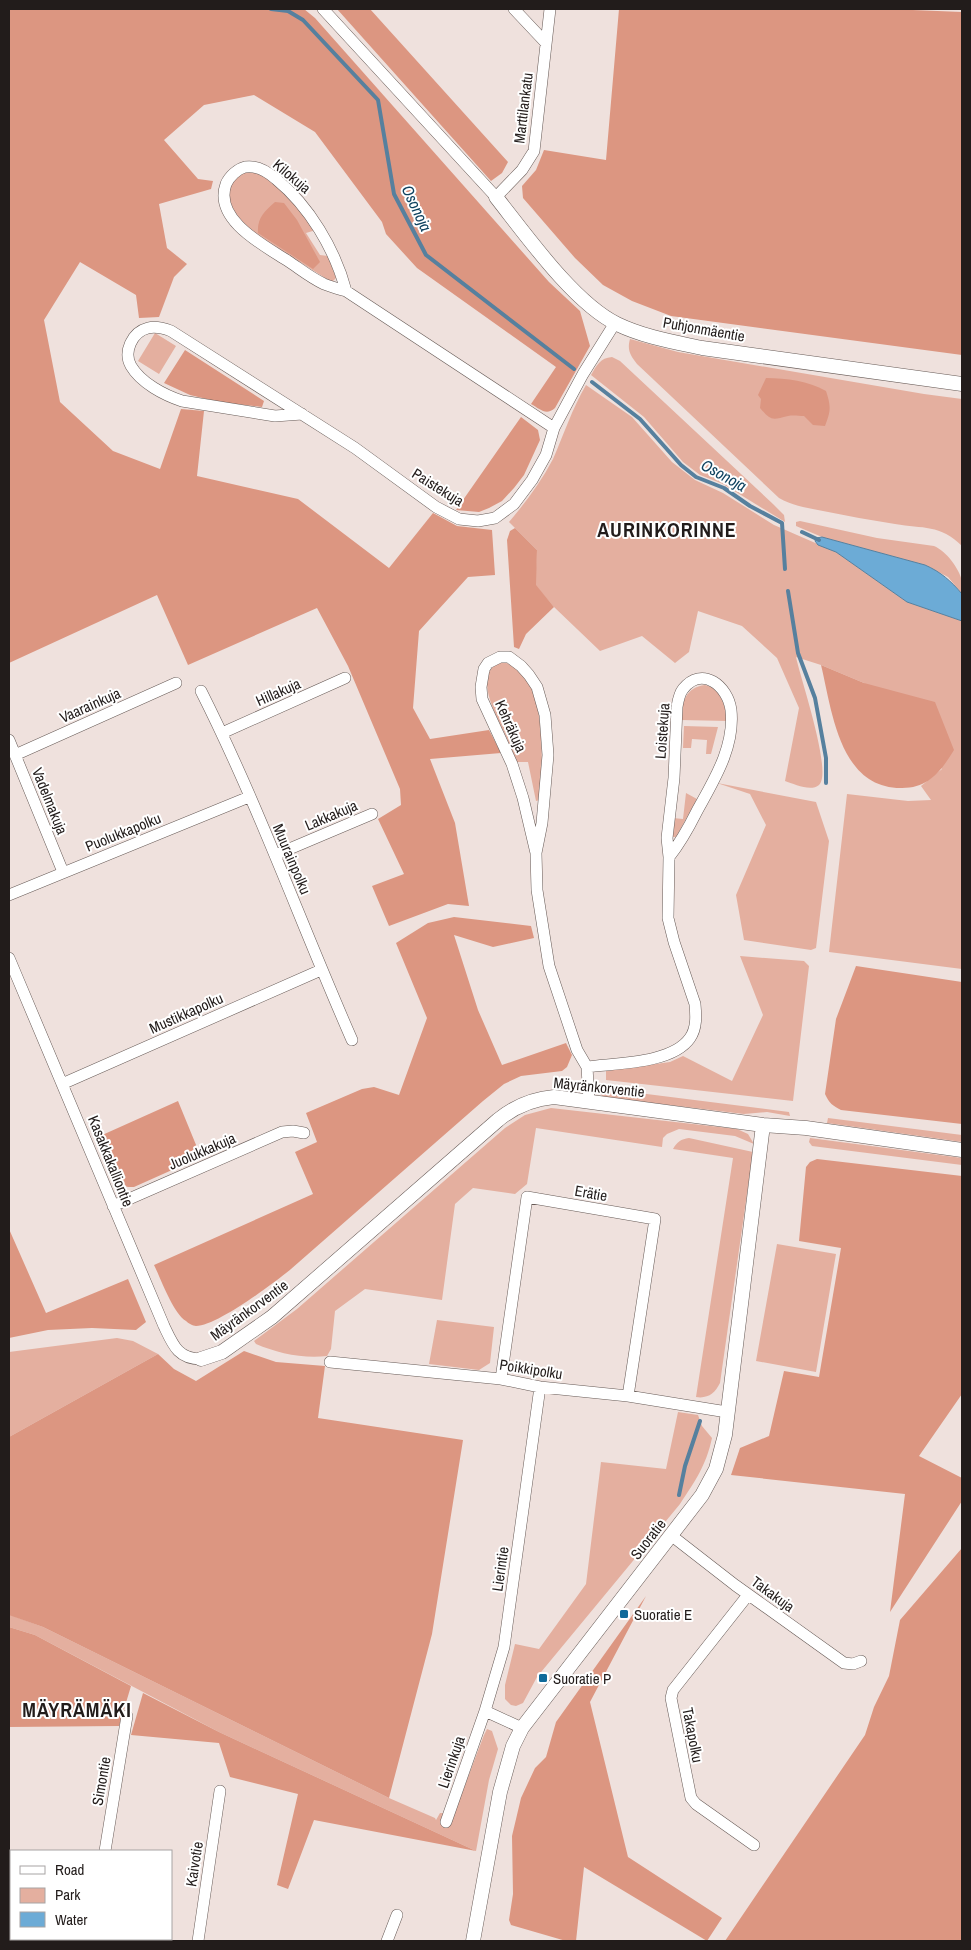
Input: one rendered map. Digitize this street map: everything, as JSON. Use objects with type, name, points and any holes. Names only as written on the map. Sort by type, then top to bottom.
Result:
[{"type":"street","points":[[323,9],[496,197]]},
{"type":"street","points":[[514,9],[546,44]]},
{"type":"street","name":"Marttilankatu","points":[[496,197],[522,170],[534,151],[550,9]]},
{"type":"street","name":"Kilokuja","points":[[346,291],[343,279],[324,238],[306,208],[291,191],[261,169],[244,167],[232,175],[227,182],[224,199],[232,218],[241,229],[323,284],[346,291],[554,428]]},
{"type":"street","name":"Puhjonmäentie","points":[[496,197],[551,265],[590,305],[615,323],[660,339],[702,348],[962,384]]},
{"type":"street","name":"Paistekuja","points":[[302,414],[275,416],[172,398],[137,375],[130,365],[128,350],[136,335],[147,328],[156,327],[171,331],[302,414],[355,448],[436,507],[459,519],[478,521],[495,518],[514,504],[538,471],[546,454],[554,428],[583,374],[615,323]]},
{"type":"street","name":"Kehräkuja","points":[[536,853],[542,823],[548,755],[545,715],[537,687],[529,675],[509,657],[500,657],[488,663],[484,669],[481,686],[482,699],[512,764],[523,798],[536,853],[537,890],[549,966],[578,1050],[586,1067],[589,1101]]},
{"type":"street","name":"Hillakuja","points":[[222,733],[345,678]]},
{"type":"street","name":"Loistekuja","points":[[586,1067],[655,1059],[670,1054],[685,1044],[694,1032],[695,1004],[668,918],[669,857],[667,838],[674,778],[677,707],[682,690],[700,680],[716,682],[723,688],[728,697],[731,709],[730,734],[720,769],[678,845],[669,857]]},
{"type":"street","name":"Vaarainkuja","points":[[15,755],[176,683]]},
{"type":"street","name":"Muurainpolku","points":[[201,691],[222,733],[275,855],[321,970],[352,1040]]},
{"type":"street","name":"Vadelmakuja","points":[[9,740],[63,872]]},
{"type":"street","name":"Puolukkapolku","points":[[9,895],[249,797]]},
{"type":"street","name":"Lakkakuja","points":[[275,855],[372,814]]},
{"type":"street","name":"Kasakkakalliontie","points":[[9,958],[170,1338],[184,1356],[202,1358]]},
{"type":"street","name":"Mustikkapolku","points":[[62,1084],[321,970]]},
{"type":"street","name":"Mäyränkorventie","points":[[202,1358],[222,1352],[290,1302],[505,1114],[523,1103],[554,1096],[962,1150]]},
{"type":"street","name":"Suoratie","points":[[473,1941],[506,1767],[522,1728],[672,1536],[702,1495],[713,1474],[724,1435],[763,1124]]},
{"type":"street","name":"Juolukkakuja","points":[[113,1206],[282,1132],[304,1133]]},
{"type":"street","name":"Erätie","points":[[502,1379],[527,1197],[655,1219],[628,1396]]},
{"type":"street","name":"Poikkipolku","points":[[330,1362],[502,1379],[540,1387],[628,1396],[727,1412]]},
{"type":"street","name":"Lierintie","points":[[485,1712],[504,1647],[540,1387]]},
{"type":"street","name":"Takakuja","points":[[672,1536],[748,1595],[844,1663],[853,1664],[861,1662]]},
{"type":"street","name":"Takapolku","points":[[748,1595],[674,1690],[671,1698],[691,1798],[696,1804],[754,1844]]},
{"type":"street","points":[[485,1712],[522,1728]]},
{"type":"street","name":"Lierinkuja","points":[[446,1822],[485,1712]]},
{"type":"street","name":"Simontie","points":[[105,1850],[127,1716]]},
{"type":"street","name":"Kaivotie","points":[[198,1941],[220,1791]]},
{"type":"street","points":[[387,1941],[397,1915]]},
{"type":"green space","points":[[245,172],[267,177],[294,202],[316,230],[306,233],[320,255],[328,256],[336,278],[333,281],[330,281],[255,234],[241,220],[235,212],[229,195],[230,187],[235,179]]},
{"type":"green space","points":[[155,333],[176,346],[159,374],[138,361]]},
{"type":"green space","points":[[630,339],[678,352],[962,399],[962,546],[939,531],[812,509],[795,505],[779,498],[637,364],[630,352]]},
{"type":"green space","points":[[612,357],[620,361],[773,504],[784,515],[785,522],[723,484],[700,475],[683,462],[644,417],[591,375],[602,360]]},
{"type":"green space","points":[[586,385],[632,417],[672,462],[695,480],[723,493],[774,525],[836,552],[907,602],[962,621],[962,969],[829,952],[847,794],[908,801],[931,800],[921,786],[942,769],[864,683],[796,657],[819,744],[822,763],[822,777],[819,785],[807,788],[785,781],[799,708],[777,658],[742,626],[698,611],[689,652],[675,663],[642,636],[600,651],[554,607],[535,585],[537,550],[509,522],[533,492],[553,459],[576,403]]},
{"type":"green space","points":[[800,521],[877,538],[939,548],[951,560],[958,571],[962,583],[962,594],[948,577],[925,565],[822,537],[796,526],[796,522]]},
{"type":"green space","points":[[502,662],[517,669],[528,682],[536,700],[542,743],[540,800],[536,801],[528,762],[517,762],[488,693],[488,674],[493,667]]},
{"type":"green space","points":[[705,685],[716,690],[719,694],[724,704],[728,721],[681,720],[682,708],[689,692]]},
{"type":"green space","points":[[684,726],[718,727],[711,754],[706,754],[707,740],[692,739],[691,748],[683,748]]},
{"type":"green space","points":[[717,783],[816,802],[829,841],[816,948],[811,950],[744,940],[736,895],[766,825],[750,794]]},
{"type":"green space","points":[[686,793],[697,799],[676,837],[671,837],[673,818],[683,819]]},
{"type":"green space","points":[[740,956],[804,961],[809,966],[793,1101],[606,1080],[606,1071],[670,1062],[683,1056],[732,1081],[763,1015]]},
{"type":"green space","points":[[599,1088],[789,1112],[790,1116],[767,1112],[744,1114],[603,1097],[598,1091]]},
{"type":"green space","points":[[551,1108],[737,1129],[748,1134],[754,1144],[735,1136],[679,1129],[667,1134],[663,1138],[662,1147],[536,1128],[527,1184],[515,1194],[473,1188],[455,1204],[442,1300],[365,1289],[335,1311],[331,1349],[327,1356],[290,1355],[256,1344],[254,1341],[297,1309],[505,1128],[525,1115]]},
{"type":"green space","points":[[828,1118],[962,1135],[962,1142],[827,1123]]},
{"type":"green space","points":[[689,1138],[753,1152],[720,1383],[711,1395],[704,1397],[696,1397],[733,1158],[673,1149],[680,1141]]},
{"type":"green space","points":[[810,1138],[962,1158],[962,1165],[812,1146],[809,1142]]},
{"type":"green space","points":[[777,1244],[836,1254],[816,1372],[756,1361]]},
{"type":"green space","points":[[437,1320],[494,1327],[490,1363],[479,1370],[429,1364]]},
{"type":"green space","points":[[117,1338],[133,1341],[158,1354],[9,1437],[9,1352]]},
{"type":"green space","points":[[678,1412],[698,1415],[702,1426],[712,1438],[707,1457],[695,1480],[680,1504],[537,1677],[523,1703],[516,1706],[511,1705],[505,1699],[505,1685],[515,1644],[539,1649],[586,1584],[601,1462],[666,1469]]},
{"type":"green space","points":[[9,1546],[16,1617],[43,1627],[436,1820],[440,1813],[454,1814],[484,1735],[487,1729],[492,1731],[498,1749],[489,1780],[476,1851],[219,1732],[35,1635],[9,1627]]},
{"type":"shaded area","points":[[9,9],[304,9],[315,18],[549,282],[580,311],[590,346],[555,408],[546,412],[543,411],[531,404],[556,367],[417,268],[386,234],[382,222],[315,132],[254,95],[204,105],[164,140],[198,179],[213,181],[211,189],[159,204],[167,248],[187,264],[174,277],[159,317],[139,318],[136,295],[80,262],[44,320],[60,402],[113,451],[160,469],[181,409],[204,411],[197,476],[298,499],[389,568],[433,513],[457,526],[492,530],[495,575],[468,577],[419,631],[413,708],[430,739],[489,730],[501,753],[430,759],[455,823],[469,906],[448,904],[389,926],[372,886],[404,874],[378,819],[401,805],[400,789],[348,666],[317,608],[188,665],[157,595],[9,663]]},
{"type":"shaded area","points":[[337,9],[370,9],[508,162],[502,173],[491,181]]},
{"type":"shaded area","points":[[619,9],[888,9],[962,12],[962,355],[671,316],[632,301],[603,285],[575,258],[523,198],[522,186],[536,170],[544,150],[606,160]]},
{"type":"shaded area","points":[[275,202],[284,203],[297,220],[320,262],[313,269],[258,233],[262,216]]},
{"type":"shaded area","points":[[185,350],[264,401],[262,407],[219,402],[190,395],[164,383]]},
{"type":"shaded area","points":[[766,378],[797,381],[826,391],[830,409],[825,426],[813,425],[804,416],[775,419],[769,417],[760,408],[761,399],[758,395]]},
{"type":"shaded area","points":[[521,417],[538,430],[540,440],[524,475],[502,501],[489,508],[479,512],[456,510]]},
{"type":"shaded area","points":[[515,528],[537,550],[536,585],[554,607],[526,634],[519,649],[514,647],[507,540],[510,531]]},
{"type":"shaded area","points":[[821,665],[864,683],[935,702],[954,750],[939,771],[927,782],[902,788],[881,785],[864,776],[842,744],[829,703]]},
{"type":"shaded area","points":[[454,917],[531,926],[534,938],[493,947],[454,935],[478,1010],[502,1065],[566,1043],[572,1055],[567,1067],[562,1071],[521,1076],[504,1084],[272,1284],[231,1312],[205,1324],[193,1326],[181,1317],[177,1311],[154,1265],[313,1194],[295,1152],[317,1142],[306,1113],[362,1089],[374,1087],[399,1095],[427,1018],[396,943],[428,923]]},
{"type":"shaded area","points":[[856,966],[962,982],[962,1124],[841,1110],[833,1106],[828,1100],[825,1094],[836,1019]]},
{"type":"shaded area","points":[[178,1101],[201,1157],[134,1187],[122,1185],[100,1136]]},
{"type":"shaded area","points":[[817,1159],[962,1176],[962,1394],[919,1456],[962,1478],[962,1501],[890,1612],[905,1494],[731,1475],[740,1448],[769,1436],[784,1371],[819,1377],[841,1248],[799,1241],[806,1167],[810,1162]]},
{"type":"shaded area","points":[[9,1229],[46,1313],[128,1279],[146,1322],[136,1330],[92,1328],[48,1330],[9,1338]]},
{"type":"shaded area","points":[[244,1351],[276,1362],[325,1366],[318,1418],[463,1440],[432,1634],[389,1798],[43,1627],[9,1615],[9,1437],[158,1354],[174,1369],[196,1381]]},
{"type":"shaded area","points":[[962,1548],[962,1941],[725,1941],[865,1735],[874,1707],[889,1676],[900,1620]]},
{"type":"shaded area","points":[[646,1596],[590,1702],[628,1857],[722,1918],[707,1941],[584,1867],[576,1941],[566,1941],[511,1925],[509,1920],[513,1894],[512,1836],[521,1798],[535,1768],[546,1757],[556,1722]]},
{"type":"shaded area","points":[[9,1627],[35,1635],[131,1686],[119,1726],[9,1727]]},
{"type":"shaded area","points":[[143,1693],[219,1732],[476,1851],[314,1820],[288,1889],[277,1885],[298,1794],[230,1777],[219,1743],[131,1735]]},
{"type":"water","points":[[822,537],[925,565],[941,574],[962,594],[962,621],[907,602],[836,552],[818,545],[815,541],[816,538]]},
{"type":"waterway","name":"Osonoja","points":[[271,9],[288,11],[303,20],[378,100],[394,194],[426,255],[574,369]]},
{"type":"waterway","name":"Osonoja","points":[[592,382],[640,419],[681,465],[696,477],[724,488],[750,506],[782,523],[785,569]]},
{"type":"waterway","name":"Osonoja","points":[[802,532],[819,540]]},
{"type":"waterway","points":[[788,591],[798,653],[815,698],[826,758],[826,783]]},
{"type":"waterway","points":[[679,1495],[685,1466],[700,1421]]},
{"type":"place","name":"Suoratie E","points":[[624,1614]]},
{"type":"place","name":"Suoratie P","points":[[543,1678]]},
{"type":"district","name":"AURINKORINNE","points":[[667,529]]},
{"type":"district","name":"MÄYRÄMÄKI","points":[[77,1709]]}]
